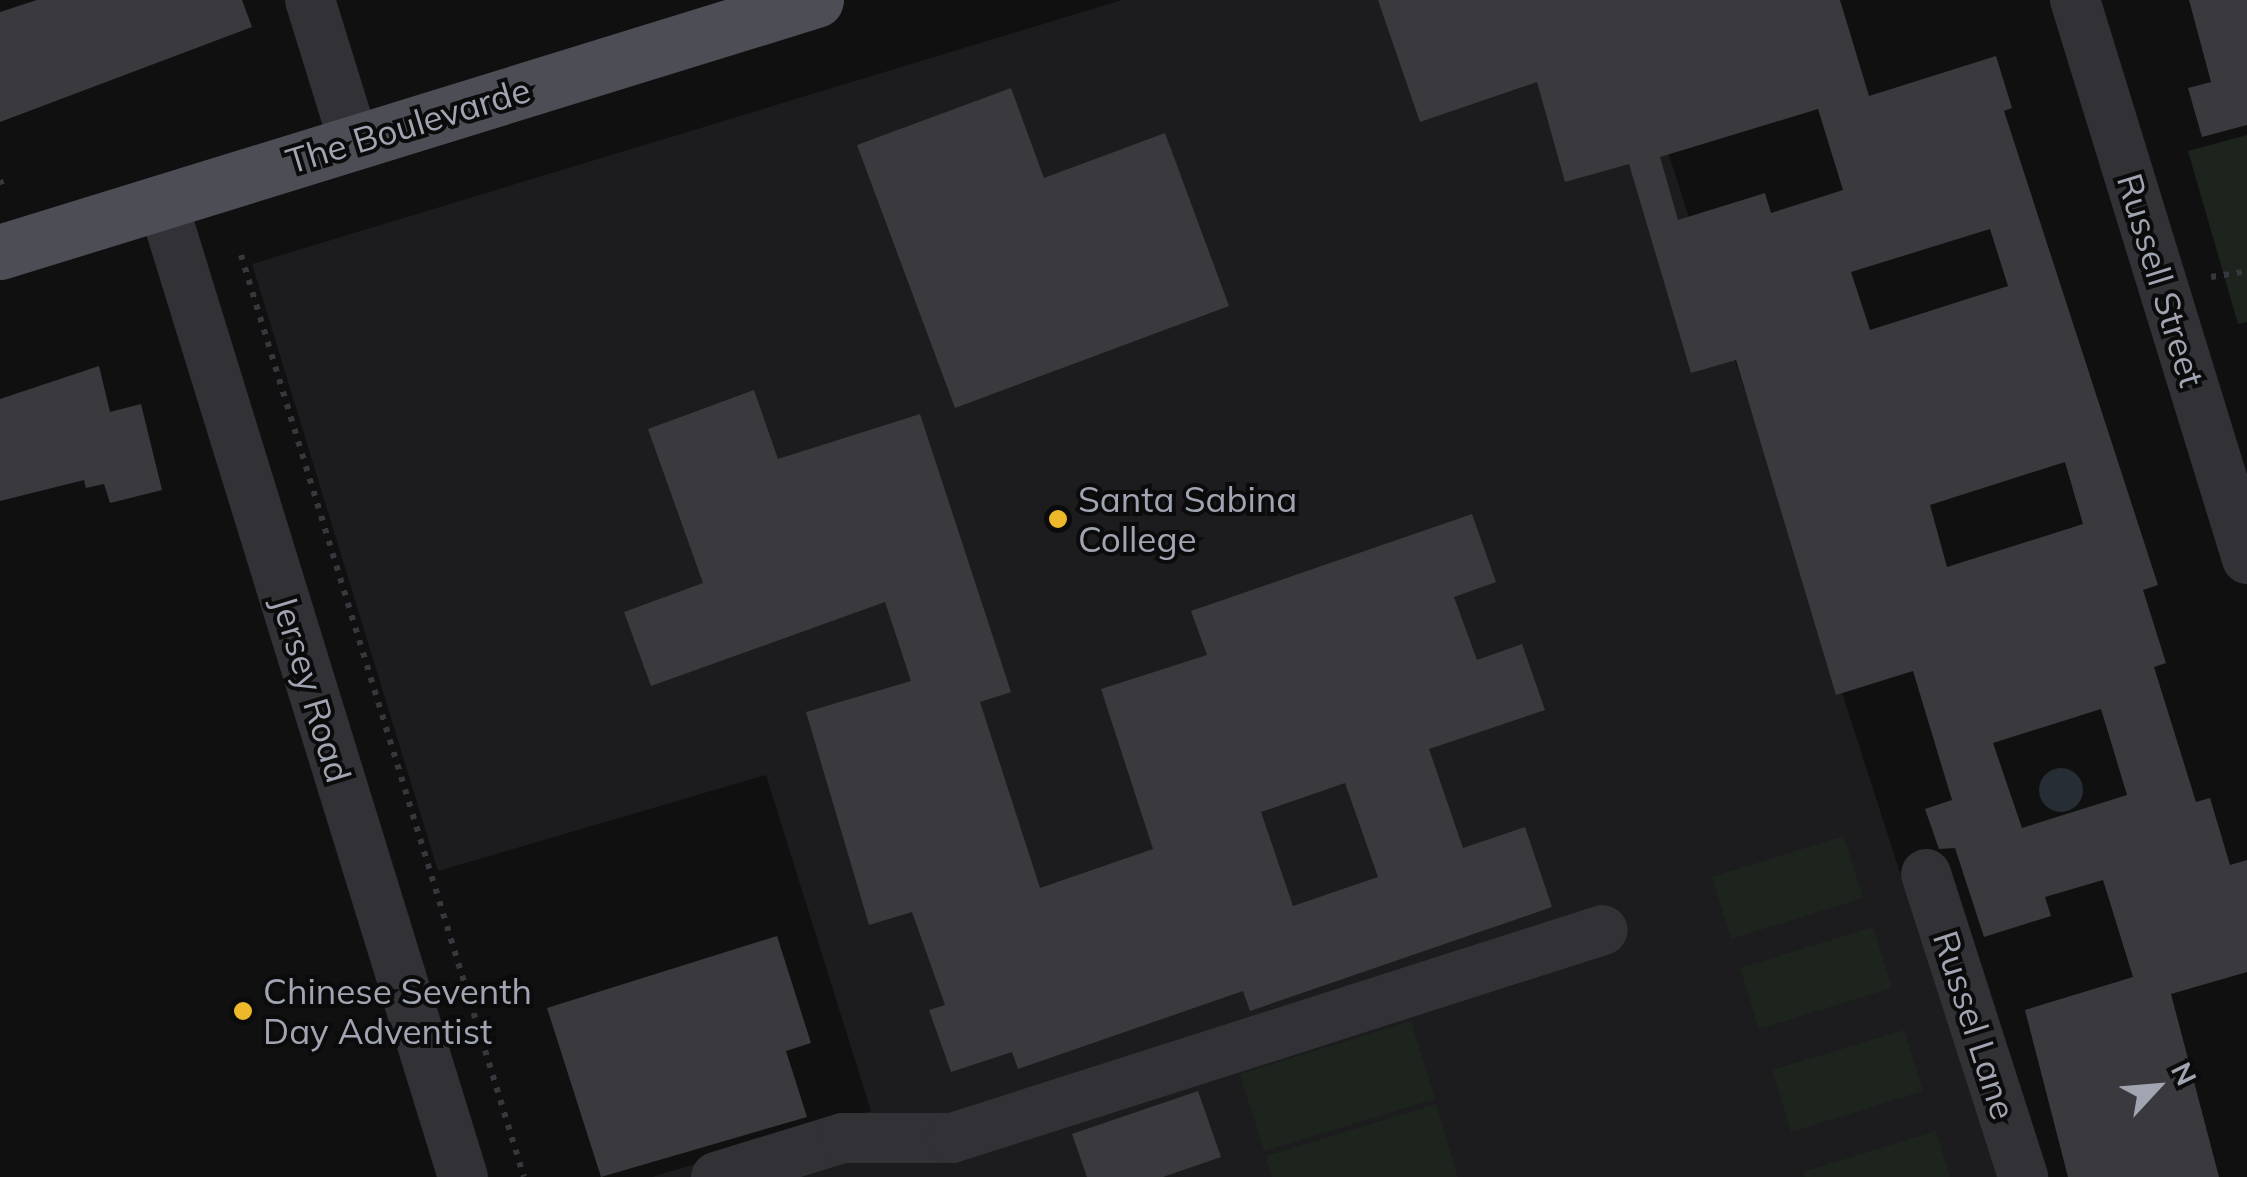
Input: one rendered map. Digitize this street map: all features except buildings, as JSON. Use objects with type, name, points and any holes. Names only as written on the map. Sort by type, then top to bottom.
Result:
[{"type":"main road","name":"The Boulevarde","points":[[0,252],[816,0]]},
{"type":"street","points":[[310,0],[354,142]]},
{"type":"street","name":"Russell Street","points":[[2075,0],[2247,559]]},
{"type":"street","name":"Jersey Road","points":[[162,201],[463,1177]]},
{"type":"street","name":"Russel Lane","points":[[1926,874],[2023,1177]]},
{"type":"street","points":[[716,1177],[842,1138],[952,1138],[1603,930]]},
{"type":"path","points":[[241,255],[524,1177]]},
{"type":"path","points":[[2211,277],[2247,271]]},
{"type":"shaded area","name":"Santa Sabina College","points":[[1122,0],[1619,0],[1998,1177],[652,1177],[871,1111],[766,775],[438,871],[252,264]]},
{"type":"shaded area","points":[[2247,135],[2247,322],[2238,324],[2188,151]]},
{"type":"shaded area","points":[[2061,768],[2077,774],[2083,790],[2077,806],[2061,812],[2045,806],[2039,790],[2045,774]]},
{"type":"shaded area","points":[[1844,836],[1863,898],[1731,939],[1712,877]]},
{"type":"shaded area","points":[[1873,927],[1892,988],[1759,1029],[1740,968]]},
{"type":"shaded area","points":[[1411,1021],[1435,1099],[1264,1151],[1240,1074]]},
{"type":"shaded area","points":[[1904,1030],[1923,1091],[1791,1132],[1772,1070]]},
{"type":"shaded area","points":[[1436,1104],[1458,1177],[1272,1177],[1266,1156]]},
{"type":"shaded area","points":[[1936,1131],[1950,1177],[1805,1177],[1803,1172]]},
{"type":"place","name":"Santa Sabina College","points":[[1058,519]]},
{"type":"place","name":"Chinese Seventh Day Adventist","points":[[243,1011]]}]
